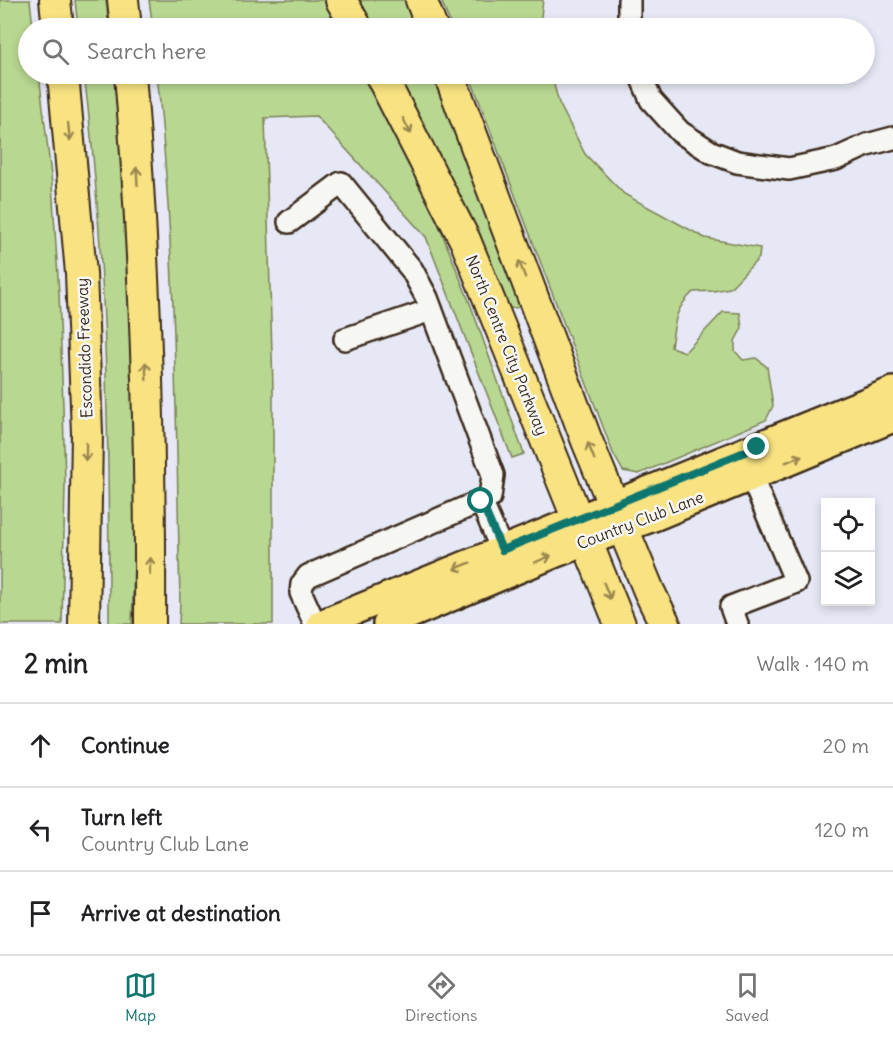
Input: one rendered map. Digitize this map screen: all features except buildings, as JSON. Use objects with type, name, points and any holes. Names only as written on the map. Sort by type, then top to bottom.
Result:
[{"type":"highway","points":[[55,0],[57,18]]},
{"type":"highway","points":[[123,0],[125,18]]},
{"type":"highway","points":[[421,0],[428,18]]},
{"type":"highway","name":"Escondido Freeway","points":[[64,84],[81,273],[87,433],[84,624]]},
{"type":"highway","points":[[131,84],[136,146],[149,458],[150,624]]},
{"type":"highway","name":"North Centre City Parkway","points":[[385,84],[465,240],[620,624]]},
{"type":"highway","points":[[453,84],[587,441],[665,624]]},
{"type":"main road","name":"Country Club Lane","points":[[321,624],[502,550],[582,530],[618,516],[893,391]]},
{"type":"main road","name":"Country Club Lane","points":[[618,516],[751,476],[893,418]]},
{"type":"main road","name":"Country Club Lane","points":[[387,624],[556,553],[582,530]]},
{"type":"street","points":[[629,0],[629,18]]},
{"type":"street","points":[[644,84],[651,100],[680,132],[711,152],[737,162],[789,169],[836,159],[867,145],[893,138]]},
{"type":"street","points":[[289,222],[341,183],[412,270],[427,298],[493,475],[490,497],[308,576],[302,584],[301,593],[315,624]]},
{"type":"street","points":[[345,339],[431,310]]},
{"type":"street","points":[[737,624],[731,607],[796,582],[751,476]]},
{"type":"street","points":[[481,501],[502,550]]},
{"type":"green space","points":[[0,0],[30,0],[32,18],[18,18],[18,84],[40,84],[52,184],[59,293],[65,484],[62,624],[0,624]]},
{"type":"green space","points":[[75,0],[106,0],[108,18],[77,18]]},
{"type":"green space","points":[[149,0],[324,0],[335,18],[152,18]]},
{"type":"green space","points":[[356,0],[412,0],[418,18],[365,18]]},
{"type":"green space","points":[[441,0],[543,0],[541,18],[448,18]]},
{"type":"green space","points":[[85,84],[115,84],[124,190],[134,412],[135,529],[132,624],[109,624],[105,348],[92,142]]},
{"type":"green space","points":[[158,84],[369,84],[434,213],[471,306],[524,454],[512,458],[426,237],[316,116],[265,118],[273,388],[273,624],[179,624],[172,272]]},
{"type":"green space","points":[[398,84],[443,84],[523,302],[520,307],[507,309]]},
{"type":"green space","points":[[473,84],[554,84],[559,103],[585,154],[624,194],[705,238],[760,248],[759,258],[730,288],[693,292],[676,317],[671,347],[685,352],[723,312],[740,313],[742,328],[735,341],[735,351],[743,360],[756,358],[767,367],[773,406],[766,420],[639,474],[623,471],[613,453]]},
{"type":"route","points":[[481,501],[502,550],[757,447]]}]
